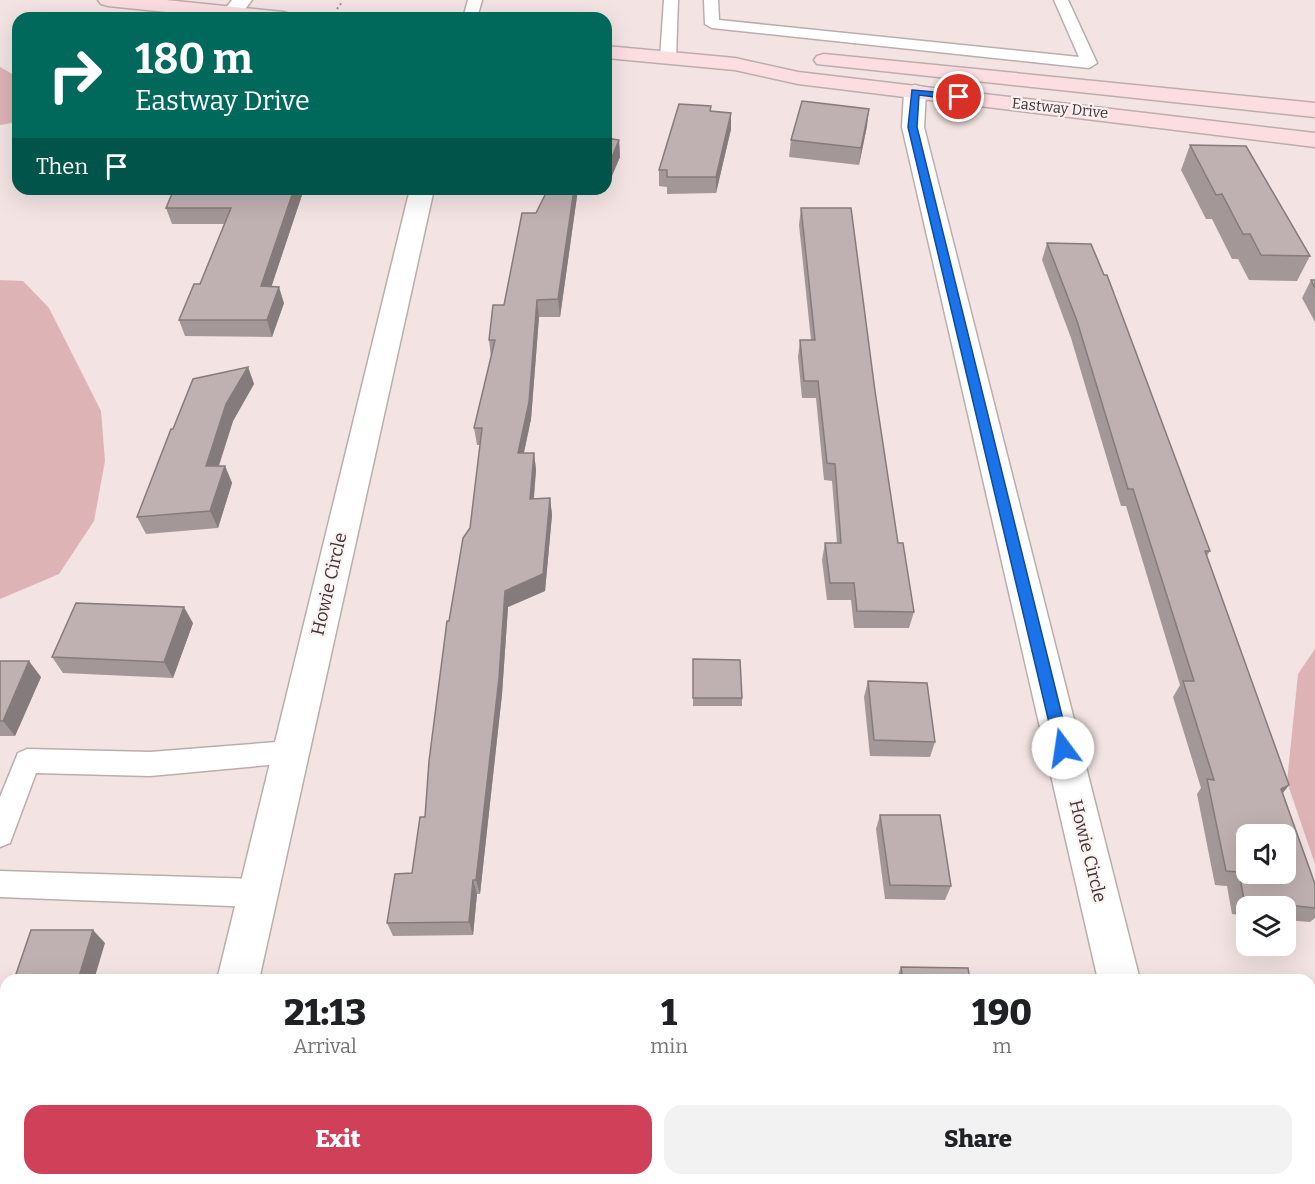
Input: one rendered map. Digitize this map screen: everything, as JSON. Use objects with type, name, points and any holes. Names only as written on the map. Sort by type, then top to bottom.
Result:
[{"type":"main road","points":[[108,0],[237,6],[260,12]]},
{"type":"main road","name":"Eastway Drive","points":[[612,53],[735,64],[798,78],[1113,114],[1314,143]]},
{"type":"main road","name":"Eastway Drive","points":[[735,64],[801,57],[1315,110]]},
{"type":"street","name":"Howie Circle","points":[[915,92],[912,127],[1118,974]]},
{"type":"street","name":"Howie Circle","points":[[239,974],[421,195]]},
{"type":"lane","points":[[668,58],[671,0]]},
{"type":"lane","points":[[711,0],[712,24],[1089,63],[1061,0]]},
{"type":"lane","points":[[0,834],[27,761],[150,764],[290,752]]},
{"type":"lane","points":[[0,884],[257,893]]},
{"type":"path","points":[[337,9],[342,2]]},
{"type":"shaded area","points":[[0,67],[12,74],[12,123],[0,125]]},
{"type":"shaded area","points":[[0,280],[23,281],[49,308],[101,411],[105,461],[94,521],[59,574],[0,599]]},
{"type":"shaded area","points":[[1315,649],[1315,864],[1287,782],[1298,674]]},
{"type":"building","points":[[802,101],[869,109],[861,148],[791,140]]},
{"type":"building","points":[[679,104],[711,106],[710,111],[731,113],[716,177],[667,177],[667,170],[659,170]]},
{"type":"building","points":[[612,139],[619,140],[612,157]]},
{"type":"building","points":[[1190,145],[1246,146],[1310,256],[1261,255],[1250,234],[1243,234],[1222,194],[1216,195]]},
{"type":"building","points":[[171,195],[292,195],[261,286],[279,287],[267,320],[179,320],[194,284],[200,284],[231,208],[166,208]]},
{"type":"building","points":[[545,195],[573,195],[558,299],[537,300],[529,402],[518,453],[534,453],[530,499],[550,498],[543,574],[505,591],[499,678],[476,880],[473,880],[469,922],[387,923],[395,874],[412,873],[420,817],[425,817],[429,761],[447,621],[449,621],[463,538],[470,528],[482,428],[474,428],[495,340],[489,340],[493,305],[504,305],[522,213],[536,213]]},
{"type":"building","points":[[801,208],[851,208],[898,543],[903,543],[914,612],[857,611],[854,583],[830,583],[825,543],[841,543],[835,464],[827,463],[818,381],[804,381],[800,340],[815,340]]},
{"type":"building","points":[[1047,243],[1091,244],[1104,275],[1107,275],[1210,551],[1205,551],[1289,785],[1281,789],[1294,824],[1236,824],[1236,872],[1226,871],[1207,779],[1214,780],[1183,681],[1194,681],[1133,489],[1128,489],[1077,321]]},
{"type":"building","points":[[248,367],[226,404],[206,466],[225,466],[210,511],[137,517],[193,379]]},
{"type":"building","points":[[76,603],[184,607],[164,662],[52,657]]},
{"type":"building","points":[[693,659],[740,660],[742,698],[693,698]]},
{"type":"building","points":[[0,661],[29,661],[3,721],[0,721]]},
{"type":"building","points":[[868,681],[927,683],[935,742],[874,740]]},
{"type":"building","points":[[880,815],[940,815],[951,886],[890,885]]},
{"type":"building","points":[[1296,831],[1315,884],[1315,908],[1296,906],[1296,896],[1243,896],[1241,884],[1296,884]]},
{"type":"building","points":[[31,930],[93,930],[80,974],[16,974]]},
{"type":"building","points":[[901,967],[968,968],[969,974],[902,974]]},
{"type":"route","points":[[959,97],[915,92],[912,127],[1063,748]]}]
